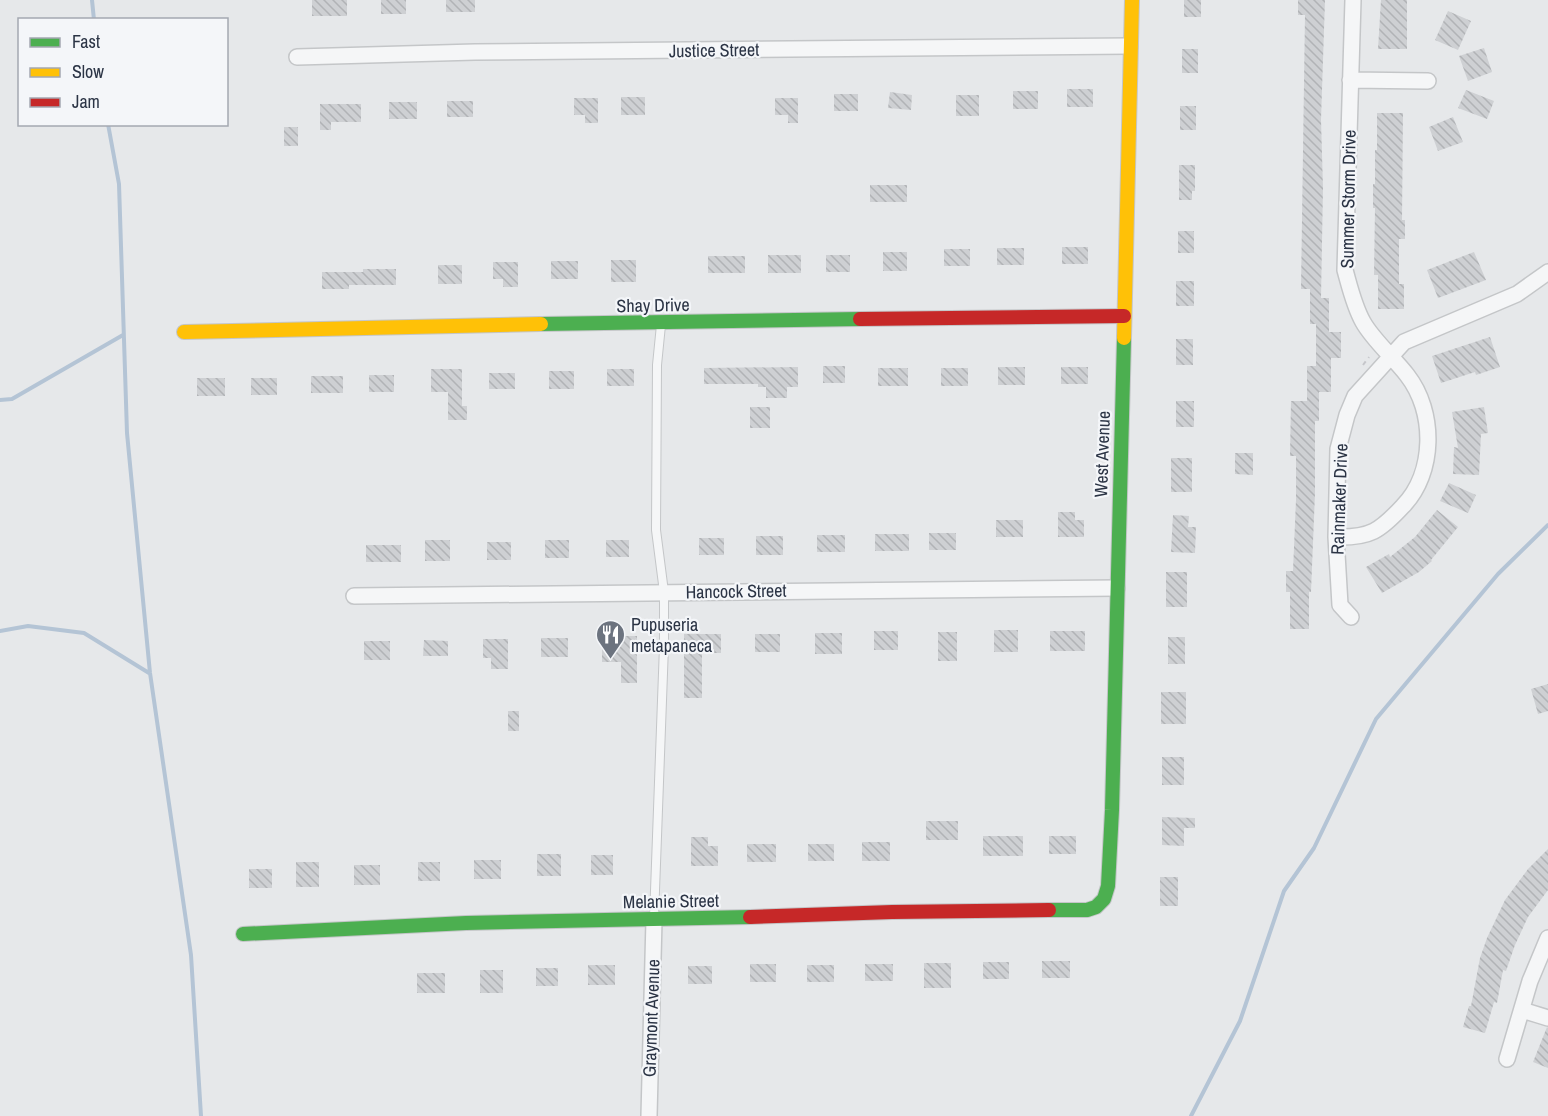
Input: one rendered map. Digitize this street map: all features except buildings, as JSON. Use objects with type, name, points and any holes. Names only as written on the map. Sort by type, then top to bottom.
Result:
[{"type":"street","name":"West Avenue","points":[[1098,907],[1106,897],[1110,871],[1131,0]]},
{"type":"street","name":"Summer Storm Drive","points":[[1336,537],[1357,538],[1376,532],[1414,494],[1426,465],[1428,442],[1418,396],[1409,377],[1381,360],[1353,297],[1345,270],[1353,0]]},
{"type":"street","name":"Justice Street","points":[[297,57],[476,52],[1130,46]]},
{"type":"street","points":[[1350,80],[1428,81]]},
{"type":"street","name":"Rainmaker Drive","points":[[1351,617],[1340,605],[1336,537],[1338,449],[1347,415],[1355,396],[1381,360],[1404,342],[1517,294],[1548,272]]},
{"type":"street","name":"Shay Drive","points":[[184,332],[1124,316]]},
{"type":"street","name":"Hancock Street","points":[[354,596],[1117,588]]},
{"type":"street","name":"Melanie Street","points":[[243,934],[466,923],[654,920],[892,912],[1087,910],[1098,907]]},
{"type":"street","name":"Graymont Avenue","points":[[649,1116],[654,920]]},
{"type":"street","points":[[1507,1059],[1530,981],[1548,938]]},
{"type":"street","points":[[1522,1010],[1548,1018]]},
{"type":"lane","points":[[654,920],[664,646],[664,592],[656,530],[657,365],[661,323]]},
{"type":"waterway","points":[[92,0],[94,18]]},
{"type":"waterway","points":[[108,126],[119,184],[127,433],[150,673],[191,955],[201,1116]]},
{"type":"waterway","points":[[0,400],[12,399],[123,335]]},
{"type":"waterway","points":[[1191,1116],[1240,1021],[1284,891],[1314,848],[1376,719],[1498,574],[1548,525]]},
{"type":"waterway","points":[[0,631],[28,626],[84,633],[149,673]]},
{"type":"traffic: fast","points":[[541,324],[860,319]]},
{"type":"traffic: fast","points":[[1049,910],[1087,910],[1096,907],[1104,899],[1108,886],[1124,338]]},
{"type":"traffic: fast","points":[[243,934],[466,923],[750,917]]},
{"type":"traffic: slow","points":[[1124,338],[1132,0]]},
{"type":"traffic: slow","points":[[184,332],[541,324]]},
{"type":"traffic: jam","points":[[860,319],[1124,316]]},
{"type":"traffic: jam","points":[[750,917],[1049,910]]},
{"type":"place","name":"Pupuseria metapaneca","points":[[610,660]]}]
